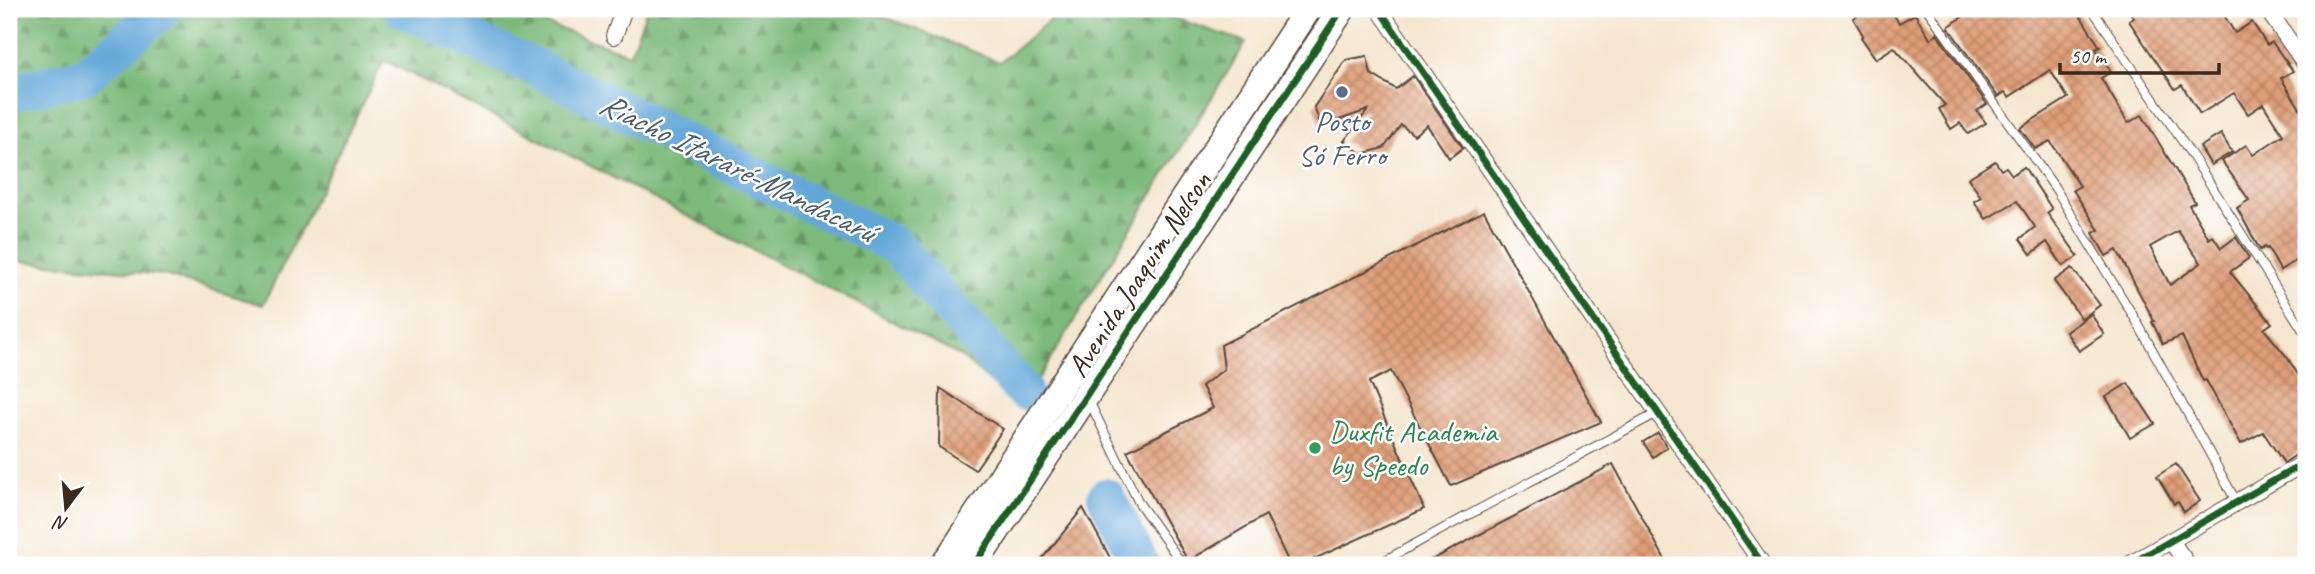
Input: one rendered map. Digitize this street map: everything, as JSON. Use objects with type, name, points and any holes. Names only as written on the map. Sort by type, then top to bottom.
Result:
[{"type":"main road","name":"Avenida Joaquim Nelson","points":[[944,565],[1308,9]]},
{"type":"main road","name":"Avenida Joaquim Nelson","points":[[974,565],[1342,9]]},
{"type":"main road","points":[[980,508],[984,523],[1001,524]]},
{"type":"street","points":[[614,36],[624,9]]},
{"type":"street","points":[[1379,9],[1763,565]]},
{"type":"street","points":[[2267,9],[2306,65]]},
{"type":"street","points":[[2129,565],[2306,461]]},
{"type":"street","points":[[2171,541],[2188,565]]},
{"type":"lane","points":[[1927,9],[2055,188],[2137,322],[2236,501]]},
{"type":"lane","points":[[2092,9],[2193,157],[2306,335]]},
{"type":"lane","points":[[1086,395],[1139,503],[1182,565]]},
{"type":"lane","points":[[1376,565],[1659,412]]},
{"type":"green space","points":[[9,9],[505,9],[630,54],[647,9],[864,9],[1000,62],[1063,9],[1147,9],[1246,42],[1021,407],[960,356],[384,60],[263,305],[164,275],[9,260]]},
{"type":"building","points":[[1868,9],[1890,9],[1899,23],[1915,14],[1930,39],[1937,34],[1987,104],[1977,111],[1986,123],[1968,134],[1960,123],[1951,129],[1939,109],[1945,105],[1894,47],[1876,59],[1861,37],[1863,35],[1853,18]]},
{"type":"building","points":[[1974,9],[2076,9],[2100,47],[2096,49],[2111,72],[2101,78],[2128,123],[2142,115],[2195,202],[2189,205],[2209,239],[2213,236],[2221,248],[2236,237],[2249,258],[2230,272],[2272,323],[2264,329],[2287,357],[2306,387],[2306,448],[2284,463],[2263,432],[2241,444],[2206,380],[2203,381],[2182,336],[2163,344],[2117,250],[2106,256],[2093,233],[2099,230],[2073,190],[2080,186],[2050,141],[2035,149],[2020,128],[2068,98],[2050,70],[2009,97],[2005,92],[1998,97],[1948,27]],"holes":[[[2178,231],[2201,263],[2170,285],[2150,247]]]},
{"type":"building","points":[[2127,9],[2220,9],[2235,33],[2252,22],[2267,45],[2272,42],[2293,71],[2281,78],[2306,118],[2306,255],[2280,270],[2268,248],[2260,250],[2237,208],[2249,200],[2222,161],[2246,145],[2253,155],[2283,135],[2263,104],[2248,114],[2234,93],[2200,114],[2182,85],[2175,89],[2129,21],[2134,18]]},
{"type":"building","points":[[1367,56],[1371,74],[1396,89],[1413,76],[1463,148],[1449,158],[1427,125],[1414,135],[1401,125],[1384,148],[1362,154],[1344,141],[1368,110],[1321,126],[1314,107],[1346,60]]},
{"type":"building","points":[[2221,134],[2232,152],[2211,165],[2200,147]]},
{"type":"building","points":[[1995,161],[2001,170],[2006,167],[2012,175],[2024,167],[2052,209],[2047,213],[2078,256],[2063,266],[2047,242],[2031,254],[2020,239],[2035,227],[2017,201],[1986,219],[1974,201],[1981,197],[1968,178]]},
{"type":"building","points":[[1484,211],[1601,422],[1451,486],[1391,371],[1369,382],[1424,509],[1301,565],[1290,565],[1266,515],[1188,561],[1127,451],[1213,408],[1202,386],[1224,369],[1221,345]]},
{"type":"building","points":[[2072,268],[2100,305],[2082,319],[2054,281]]},
{"type":"building","points":[[2091,314],[2104,334],[2079,351],[2066,332]]},
{"type":"building","points":[[2128,383],[2155,424],[2130,438],[2106,397]]},
{"type":"building","points":[[940,388],[1003,429],[975,470],[939,447]]},
{"type":"building","points":[[1658,433],[1667,447],[1653,457],[1643,442]]},
{"type":"building","points":[[1613,464],[1668,565],[1422,565]]},
{"type":"building","points":[[2176,464],[2200,501],[2184,512],[2178,502],[2174,504],[2157,476]]},
{"type":"building","points":[[1083,508],[1114,565],[1037,565]]},
{"type":"waterway","name":"Riacho Itararé-Mandacarú","points":[[9,93],[84,76],[163,9]]},
{"type":"waterway","name":"Riacho Itararé-Mandacarú","points":[[403,9],[538,69],[895,245],[1023,391]]},
{"type":"waterway","name":"Riacho Itararé-Mandacarú","points":[[1106,497],[1141,565]]},
{"type":"cycle path","points":[[974,565],[1342,9]]},
{"type":"cycle path","points":[[1379,9],[1763,565]]},
{"type":"cycle path","points":[[2129,565],[2306,462]]},
{"type":"place","name":"Posto Só Ferro","points":[[1342,92]]},
{"type":"place","name":"Duxfit Academia by Speedo","points":[[1315,448]]}]
